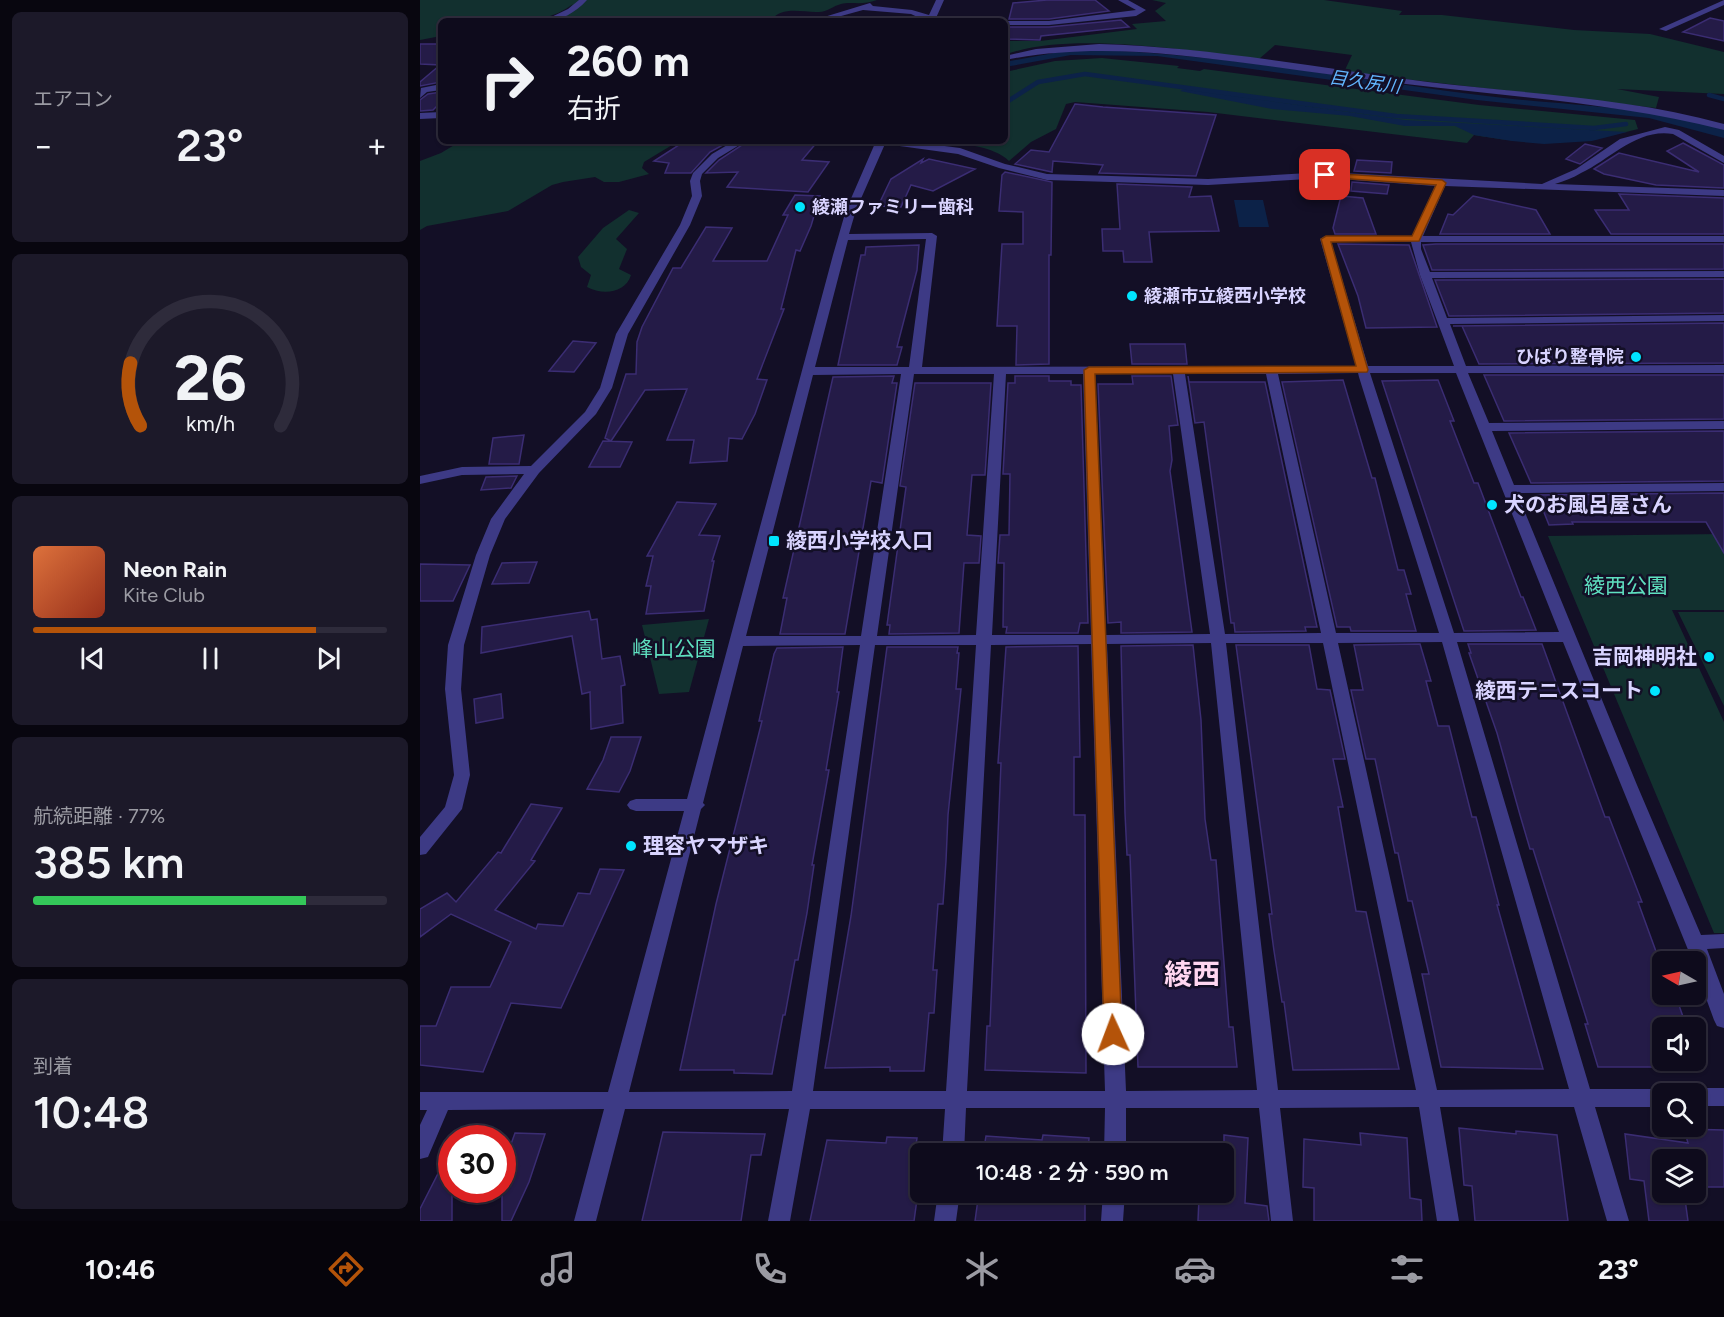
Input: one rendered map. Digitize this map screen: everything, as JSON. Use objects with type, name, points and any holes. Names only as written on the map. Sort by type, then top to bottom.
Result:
[{"type":"street","points":[[554,18],[571,10],[583,0]]},
{"type":"street","points":[[825,18],[889,0]]},
{"type":"street","points":[[931,18],[940,0]]},
{"type":"street","points":[[1008,22],[1059,22],[1136,14],[1142,10],[1122,0]]},
{"type":"street","points":[[1663,29],[1724,2]]},
{"type":"street","points":[[860,7],[912,12],[929,18]]},
{"type":"street","points":[[1008,57],[1090,47],[1162,50],[1463,89],[1664,111],[1724,127]]},
{"type":"street","points":[[421,91],[438,88]]},
{"type":"street","points":[[423,119],[438,116]]},
{"type":"street","points":[[1543,186],[1579,171],[1623,141],[1665,130],[1676,132],[1724,160]]},
{"type":"street","points":[[420,849],[453,809],[462,775],[453,689],[456,645],[483,555],[498,519],[534,470],[578,429],[606,388],[622,334],[685,225],[697,196],[695,181],[698,174],[715,156],[736,144]]},
{"type":"street","points":[[585,1221],[851,210],[882,144]]},
{"type":"street","points":[[906,144],[960,151],[1002,166],[1047,177],[1208,182],[1325,175],[1442,183],[1724,193]]},
{"type":"street","points":[[1442,183],[1416,239],[1416,249],[1461,369],[1628,785],[1695,942],[1724,1020]]},
{"type":"street","points":[[779,1221],[801,1100],[868,639],[932,236],[844,237]]},
{"type":"street","points":[[1618,1221],[1448,638],[1363,370],[1326,239],[1724,239]]},
{"type":"street","points":[[1425,275],[1724,274]]},
{"type":"street","points":[[1443,321],[1724,318]]},
{"type":"street","points":[[808,371],[1724,369]]},
{"type":"street","points":[[1089,370],[1116,1099],[1115,1143]]},
{"type":"street","points":[[1178,370],[1218,638],[1282,1221]]},
{"type":"street","points":[[1271,370],[1429,1098],[1448,1221]]},
{"type":"street","points":[[954,1143],[1000,371]]},
{"type":"street","points":[[1485,427],[1724,425]]},
{"type":"street","points":[[420,480],[441,473],[485,468],[534,470]]},
{"type":"street","points":[[1511,489],[1724,487]]},
{"type":"street","points":[[738,641],[1570,637]]},
{"type":"street","points":[[636,805],[696,805]]},
{"type":"street","points":[[1695,942],[1724,941]]},
{"type":"street","points":[[1706,1097],[1724,1097]]},
{"type":"street","points":[[420,1150],[431,1101],[1652,1098]]},
{"type":"street","points":[[945,1221],[947,1203]]},
{"type":"street","points":[[1112,1221],[1113,1203]]},
{"type":"green space","points":[[420,0],[877,0],[841,4],[822,12],[787,11],[773,18],[563,18],[573,4],[544,18],[438,18],[438,37],[420,40]]},
{"type":"green space","points":[[1152,0],[1324,0],[1402,11],[1399,15],[1442,15],[1574,30],[1650,34],[1724,52],[1724,94],[1617,89],[1659,97],[1656,108],[1344,72],[1352,55],[1275,45],[1259,59],[1165,48],[1095,43],[1061,44],[1008,54],[1008,41],[1040,41],[1137,29],[1132,24],[1166,21],[1155,11],[1166,3]]},
{"type":"green space","points":[[1102,58],[1179,66],[1177,68],[1200,71],[1204,69],[1479,105],[1635,120],[1638,129],[1595,139],[1556,142],[1518,141],[1474,135],[1467,143],[1208,112],[1075,102],[1066,104],[1056,129],[1031,142],[1009,161],[995,152],[962,144],[1008,144],[1008,71],[1055,61]]},
{"type":"green space","points":[[456,144],[674,144],[644,162],[642,168],[649,174],[619,182],[604,182],[595,177],[563,182],[552,185],[508,211],[427,226],[420,230],[420,161]]},
{"type":"green space","points":[[629,210],[639,213],[616,239],[627,249],[619,269],[631,275],[624,286],[618,289],[606,292],[593,290],[587,287],[591,275],[581,267],[578,257],[603,228]]},
{"type":"green space","name":"綾西公園","points":[[1724,534],[1724,610],[1672,610],[1724,722],[1724,933],[1714,933],[1548,536]]},
{"type":"green space","name":"吉岡神明社","points":[[1678,612],[1724,612],[1724,706]]},
{"type":"green space","name":"峰山公園","points":[[709,619],[689,692],[659,694],[642,625]]},
{"type":"water","name":"目久尻川","points":[[1092,50],[1195,57],[1453,92],[1643,112],[1697,122],[1724,130],[1724,138],[1649,118],[1477,100],[1157,56],[1071,55],[1008,66],[1008,61],[1059,52]]},
{"type":"water","points":[[1184,89],[1405,120],[1627,132],[1592,141],[1544,144],[1512,141],[1474,135],[1455,126],[1405,126],[1350,116],[1272,109],[1180,91]]},
{"type":"water","points":[[1234,200],[1263,200],[1269,227],[1239,227]]},
{"type":"building","points":[[1095,0],[1109,11],[1049,19],[1009,19],[1013,3]]},
{"type":"building","points":[[1710,18],[1724,21],[1724,41],[1683,32]]},
{"type":"building","points":[[1121,20],[1129,27],[1041,36],[1040,40],[1008,39],[1008,27],[1049,27]]},
{"type":"building","points":[[420,44],[438,44],[438,65],[420,64]]},
{"type":"building","points":[[438,67],[438,83],[420,86],[420,82]]},
{"type":"building","points":[[438,92],[438,105],[433,110],[420,111],[420,100],[428,94]]},
{"type":"building","points":[[1075,104],[1216,115],[1196,176],[1099,173],[1103,165],[1053,161],[1052,172],[1015,164],[1031,150],[1049,152]]},
{"type":"building","points":[[1683,143],[1724,165],[1724,188],[1656,185],[1604,174],[1594,169],[1619,153],[1699,172],[1667,151]]},
{"type":"building","points":[[680,144],[725,144],[710,152],[691,173],[665,173],[669,163],[654,161]]},
{"type":"building","points":[[743,144],[815,144],[802,160],[829,162],[808,192],[727,187],[738,172],[706,173],[719,160]]},
{"type":"building","points":[[1585,144],[1602,148],[1580,164],[1566,159]]},
{"type":"building","points":[[923,159],[921,163],[929,159],[975,169],[933,191],[911,185],[901,207],[878,206],[891,179]]},
{"type":"building","points":[[1357,160],[1392,162],[1391,173],[1354,171]]},
{"type":"building","points":[[1005,172],[1052,182],[1049,364],[1016,365],[1017,326],[997,326],[1002,244],[1023,244],[1023,212],[999,211],[1002,175]]},
{"type":"building","points":[[1352,182],[1389,185],[1387,194],[1351,191]]},
{"type":"building","points":[[1117,184],[1192,187],[1189,197],[1211,196],[1219,231],[1149,232],[1152,262],[1124,262],[1123,251],[1103,251],[1102,229],[1120,229]]},
{"type":"building","points":[[1619,194],[1724,198],[1724,234],[1611,234],[1595,210],[1629,210]]},
{"type":"building","points":[[795,195],[820,196],[800,251],[796,250],[781,309],[784,309],[757,379],[767,380],[755,414],[742,439],[729,438],[727,461],[690,463],[694,440],[667,440],[687,389],[645,390],[611,441],[605,438],[626,374],[636,374],[637,342],[642,327],[673,268],[681,268],[706,227],[732,228],[713,261],[767,261],[788,215],[783,215]]},
{"type":"building","points":[[1341,196],[1363,198],[1376,234],[1335,234],[1333,228]]},
{"type":"building","points":[[1473,196],[1536,210],[1550,234],[1440,234],[1448,214],[1453,215]]},
{"type":"building","points":[[1338,244],[1409,245],[1437,327],[1366,328],[1358,296]]},
{"type":"building","points":[[1724,244],[1724,269],[1432,270],[1423,245]]},
{"type":"building","points":[[919,245],[917,270],[897,347],[902,347],[897,365],[838,365],[861,255],[865,255],[866,247]]},
{"type":"building","points":[[1724,279],[1724,313],[1449,316],[1435,280]]},
{"type":"building","points":[[1724,323],[1724,363],[1479,364],[1462,326],[1453,326]]},
{"type":"building","points":[[573,341],[596,343],[574,372],[549,371]]},
{"type":"building","points":[[1130,344],[1185,344],[1187,364],[1132,364]]},
{"type":"building","points":[[1484,375],[1724,375],[1724,419],[1504,421]]},
{"type":"building","points":[[894,376],[892,383],[897,383],[882,483],[871,481],[845,634],[780,634],[787,598],[783,598],[833,377]]},
{"type":"building","points":[[1015,376],[1049,376],[1049,381],[1071,381],[1071,385],[1081,385],[1088,623],[1080,623],[1078,633],[1006,633],[1007,627],[1003,627],[1004,563],[998,563],[1000,535],[1009,535],[1010,474],[1003,474],[1008,383],[1015,383]]},
{"type":"building","points":[[1132,376],[1171,376],[1178,425],[1169,426],[1172,460],[1170,471],[1192,632],[1121,633],[1121,622],[1108,623],[1098,384],[1133,384]]},
{"type":"building","points":[[1188,376],[1189,382],[1265,382],[1317,627],[1305,627],[1306,631],[1235,632],[1234,623],[1231,623],[1204,422],[1195,423]]},
{"type":"building","points":[[1343,380],[1372,478],[1375,478],[1398,570],[1404,570],[1411,594],[1406,594],[1416,631],[1351,631],[1350,627],[1337,627],[1282,382]]},
{"type":"building","points":[[1438,380],[1454,421],[1450,421],[1474,483],[1478,483],[1521,597],[1523,597],[1536,630],[1464,631],[1382,381]]},
{"type":"building","points":[[915,383],[991,383],[985,475],[972,475],[967,535],[981,536],[979,563],[964,563],[959,633],[889,634],[890,625],[887,625],[906,487],[900,486]]},
{"type":"building","points":[[1724,431],[1724,481],[1531,483],[1509,433]]},
{"type":"building","points":[[524,435],[519,464],[489,464],[493,438]]},
{"type":"building","points":[[603,441],[632,442],[620,467],[589,467]]},
{"type":"building","points":[[517,476],[511,488],[481,490],[486,477]]},
{"type":"building","points":[[1724,493],[1724,553],[1706,522],[1572,522],[1573,524],[1549,525],[1537,495]]},
{"type":"building","points":[[677,502],[716,504],[699,535],[720,536],[712,561],[714,561],[704,611],[646,614],[651,586],[646,586],[653,556],[647,556]]},
{"type":"building","points":[[537,562],[529,583],[492,584],[502,563]]},
{"type":"building","points":[[420,564],[470,565],[453,601],[420,601]]},
{"type":"building","points":[[589,611],[591,620],[597,619],[602,659],[620,656],[625,685],[621,686],[623,723],[591,729],[590,692],[582,694],[572,636],[481,653],[482,627]]},
{"type":"building","points":[[1420,644],[1431,681],[1426,681],[1438,726],[1449,726],[1472,817],[1476,817],[1499,905],[1497,905],[1543,1069],[1441,1067],[1422,974],[1429,974],[1412,901],[1408,901],[1398,853],[1395,853],[1375,759],[1366,759],[1351,690],[1363,690],[1354,645]]},
{"type":"building","points":[[1468,644],[1542,644],[1605,817],[1609,817],[1642,902],[1638,902],[1656,951],[1652,951],[1652,1005],[1679,1005],[1683,1017],[1652,1017],[1652,1067],[1598,1067],[1585,1024],[1588,1024],[1533,849],[1530,849],[1497,733],[1469,653],[1471,653]]},
{"type":"building","points":[[1193,645],[1201,720],[1205,819],[1211,860],[1216,860],[1229,1027],[1233,1027],[1237,1067],[1138,1067],[1130,855],[1127,855],[1125,813],[1121,646]]},
{"type":"building","points":[[1236,645],[1309,645],[1317,689],[1330,690],[1345,759],[1333,759],[1343,807],[1338,807],[1356,911],[1366,912],[1399,1069],[1293,1070],[1269,914],[1272,914]]},
{"type":"building","points":[[1078,646],[1080,757],[1074,757],[1074,815],[1085,815],[1086,1073],[985,1070],[987,1026],[990,1026],[1001,763],[998,763],[1006,647]]},
{"type":"building","points":[[843,647],[837,692],[839,692],[826,770],[829,770],[812,865],[814,865],[807,913],[772,1074],[734,1073],[734,1070],[680,1070],[716,904],[762,721],[759,721],[774,654],[777,648]]},
{"type":"building","points":[[887,647],[958,647],[957,653],[959,653],[956,689],[961,689],[948,815],[943,904],[938,904],[933,970],[937,970],[934,1013],[929,1013],[924,1071],[890,1071],[890,1067],[825,1068],[851,916]]},
{"type":"building","points":[[501,694],[503,718],[476,723],[474,699]]},
{"type":"building","points":[[611,737],[641,737],[630,771],[619,792],[587,789],[603,760]]},
{"type":"building","points":[[531,804],[562,808],[531,860],[535,861],[495,910],[536,929],[538,924],[563,926],[578,893],[590,894],[600,869],[624,870],[561,1008],[511,1003],[483,1072],[420,1065],[420,1026],[436,1026],[451,987],[490,987],[511,942],[451,914],[420,937],[420,909],[447,893],[456,902],[498,852],[501,853]]},
{"type":"building","points":[[1459,1128],[1516,1134],[1516,1131],[1557,1135],[1568,1221],[1475,1221],[1472,1186],[1464,1185]]},
{"type":"building","points":[[1706,1130],[1724,1130],[1724,1187],[1706,1187],[1706,1149],[1652,1149],[1652,1203],[1686,1203],[1688,1221],[1649,1221],[1644,1181],[1630,1179],[1625,1134],[1688,1143],[1686,1137],[1706,1137]]},
{"type":"building","points":[[663,1132],[765,1134],[761,1155],[751,1155],[741,1221],[642,1221]]},
{"type":"building","points":[[516,1133],[545,1134],[529,1182],[511,1221],[502,1221],[502,1203],[516,1203]]},
{"type":"building","points":[[1360,1133],[1407,1138],[1410,1198],[1421,1200],[1422,1221],[1314,1221],[1314,1188],[1303,1187],[1304,1139],[1361,1145]]},
{"type":"building","points":[[1043,1135],[1089,1138],[1089,1143],[985,1143],[986,1136],[1042,1140]]},
{"type":"building","points":[[1224,1135],[1248,1138],[1245,1203],[1267,1206],[1269,1221],[1198,1221],[1199,1203],[1234,1203],[1234,1143],[1224,1143]]},
{"type":"building","points":[[887,1137],[917,1138],[916,1143],[910,1143],[909,1192],[910,1203],[916,1203],[914,1221],[810,1221],[827,1140],[886,1143]]},
{"type":"building","points":[[438,1174],[438,1203],[452,1203],[452,1221],[420,1221],[420,1209]]},
{"type":"building","points":[[977,1203],[1085,1203],[1085,1221],[975,1221]]},
{"type":"waterway","points":[[1008,101],[1038,82],[1085,74],[1396,116],[1594,128],[1626,124]]},
{"type":"waterway","points":[[1709,95],[1724,99]]},
{"type":"place","name":"綾瀬ファミリー歯科","points":[[800,207]]},
{"type":"place","name":"綾瀬市立綾西小学校","points":[[1132,296]]},
{"type":"place","name":"ひばり整骨院","points":[[1636,357]]},
{"type":"place","name":"犬のお風呂屋さん","points":[[1492,505]]},
{"type":"place","name":"綾西小学校入口","points":[[774,541]]},
{"type":"place","name":"吉岡神明社","points":[[1709,657]]},
{"type":"place","name":"綾西テニスコート","points":[[1655,691]]},
{"type":"place","name":"理容ヤマザキ","points":[[631,846]]},
{"type":"district","name":"綾西","points":[[1192,974]]},
{"type":"route","points":[[1113,1034],[1089,370],[1363,370],[1326,239],[1416,239],[1442,183],[1325,175]]}]
